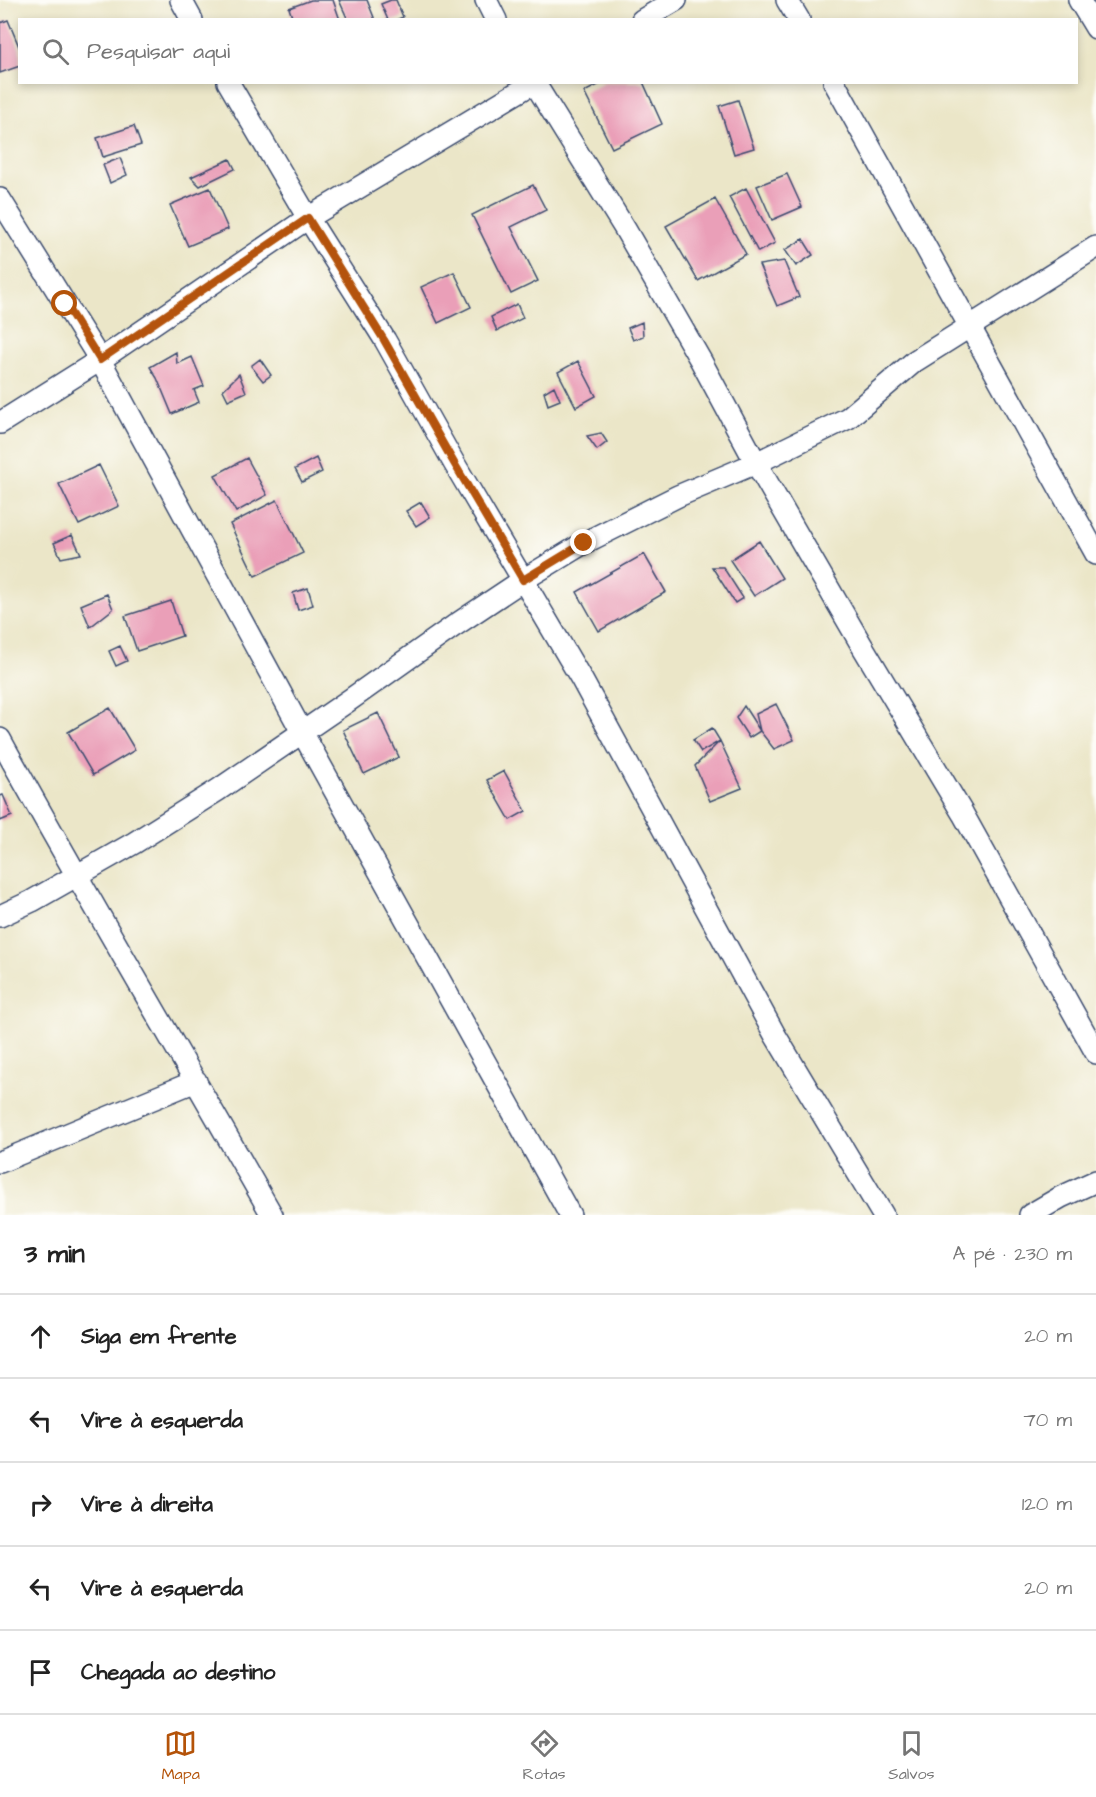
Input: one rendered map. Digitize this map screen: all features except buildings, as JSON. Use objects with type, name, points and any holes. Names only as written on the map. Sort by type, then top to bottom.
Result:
[{"type":"street","points":[[181,0],[191,18]]},
{"type":"street","points":[[486,0],[495,18]]},
{"type":"street","points":[[645,18],[676,0]]},
{"type":"street","points":[[787,0],[798,18]]},
{"type":"street","points":[[1079,0],[1096,28]]},
{"type":"street","points":[[229,84],[308,218],[384,340],[582,680],[776,1035],[882,1215]]},
{"type":"street","points":[[0,423],[100,360],[308,218],[533,84]]},
{"type":"street","points":[[536,84],[637,249],[756,462],[963,814],[1096,1053]]},
{"type":"street","points":[[835,84],[1096,554]]},
{"type":"street","points":[[0,199],[100,360],[302,732],[570,1215]]},
{"type":"street","points":[[0,916],[32,902],[134,843],[218,790],[523,580],[584,543],[667,501],[848,418],[915,361],[1096,247]]},
{"type":"street","points":[[0,739],[76,876],[272,1215]]},
{"type":"street","points":[[0,1162],[196,1081]]},
{"type":"street","points":[[1030,1215],[1061,1197],[1096,1181]]},
{"type":"route","points":[[65,304],[100,360],[308,218],[384,340],[523,580],[584,543]]}]
